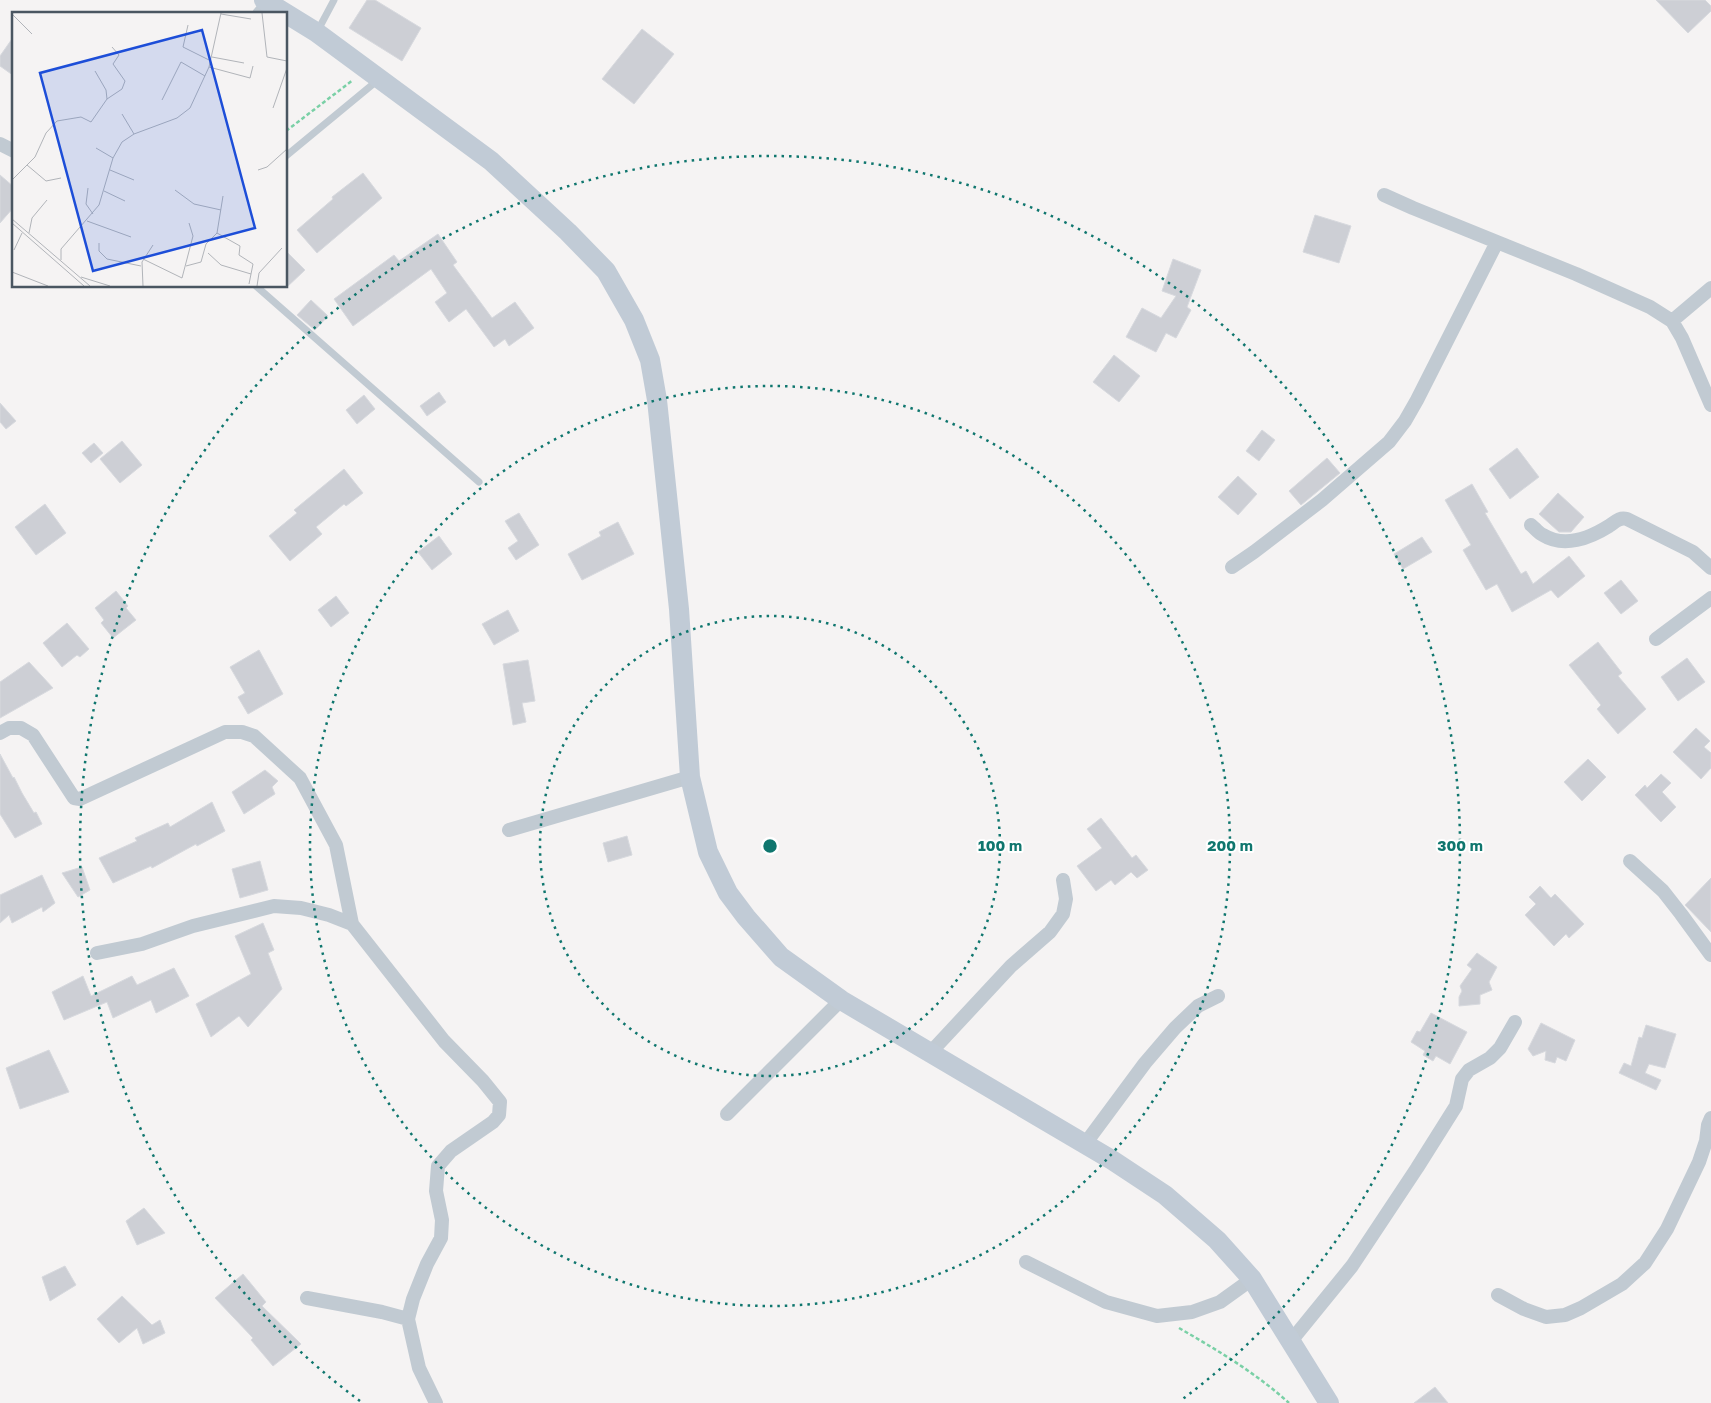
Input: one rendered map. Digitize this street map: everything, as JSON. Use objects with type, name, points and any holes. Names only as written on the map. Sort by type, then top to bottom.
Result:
[{"type":"street","points":[[264,5],[277,12]]},
{"type":"street","points":[[288,17],[316,32],[490,161],[568,232],[606,271],[634,320],[650,360],[657,400],[678,609],[690,777],[708,852],[728,893],[746,917],[782,958],[842,1000],[1085,1144],[1165,1194],[1217,1240],[1252,1279],[1329,1403]]},
{"type":"street","points":[[0,144],[12,150]]},
{"type":"street","points":[[1384,195],[1576,274],[1650,307],[1672,321],[1682,338],[1711,405]]},
{"type":"street","points":[[1232,567],[1315,506],[1390,442],[1417,400],[1497,242]]},
{"type":"street","points":[[1672,321],[1711,288]]},
{"type":"street","points":[[1531,525],[1543,536],[1559,541],[1578,540],[1594,534],[1619,519],[1627,519],[1694,552],[1711,568]]},
{"type":"street","points":[[1656,639],[1711,598]]},
{"type":"street","points":[[0,733],[9,728],[22,728],[32,735],[74,798],[80,799],[225,732],[242,732],[254,736],[300,778],[336,845],[352,924],[444,1041],[483,1081],[500,1102],[499,1115],[493,1122],[452,1151],[438,1166],[436,1191],[442,1220],[441,1238],[427,1264],[413,1299],[408,1319],[419,1368],[436,1403]]},
{"type":"street","points":[[509,830],[690,777]]},
{"type":"street","points":[[1630,861],[1663,891],[1711,955]]},
{"type":"street","points":[[930,1052],[1011,966],[1050,932],[1063,914],[1066,899],[1063,880]]},
{"type":"street","points":[[97,953],[142,944],[194,926],[274,906],[310,910],[352,924]]},
{"type":"street","points":[[1085,1144],[1145,1063],[1175,1028],[1198,1006],[1218,996]]},
{"type":"street","points":[[727,1114],[842,1000]]},
{"type":"street","points":[[1292,1341],[1352,1266],[1417,1168],[1456,1106],[1462,1079],[1469,1070],[1490,1058],[1500,1048],[1514,1022]]},
{"type":"street","points":[[1498,1295],[1524,1309],[1546,1317],[1565,1315],[1582,1308],[1622,1284],[1645,1263],[1667,1229],[1699,1162],[1711,1118]]},
{"type":"street","points":[[1026,1262],[1106,1302],[1157,1316],[1192,1312],[1220,1302],[1252,1279]]},
{"type":"street","points":[[307,1298],[382,1312],[408,1319]]},
{"type":"lane","points":[[316,32],[334,0]]},
{"type":"lane","points":[[288,154],[373,74]]},
{"type":"lane","points":[[258,288],[479,482]]},
{"type":"path","points":[[288,130],[373,74]]},
{"type":"path","points":[[1157,1316],[1212,1347],[1278,1393],[1289,1403]]},
{"type":"building","points":[[367,0],[375,0],[421,28],[402,61],[349,28]]},
{"type":"building","points":[[1656,0],[1705,0],[1711,6],[1711,11],[1688,33]]},
{"type":"building","points":[[642,29],[674,54],[634,104],[602,79]]},
{"type":"building","points":[[12,39],[12,75],[0,66],[0,56]]},
{"type":"building","points":[[363,173],[382,198],[317,253],[297,230],[333,199],[332,197]]},
{"type":"building","points":[[0,175],[12,185],[12,209],[0,223]]},
{"type":"building","points":[[1315,215],[1351,226],[1339,263],[1303,252]]},
{"type":"building","points":[[438,234],[457,262],[453,265],[492,318],[515,302],[534,328],[509,346],[505,339],[494,347],[466,309],[449,322],[435,302],[447,293],[431,269],[353,326],[334,299],[394,255],[399,261]]},
{"type":"building","points":[[288,253],[305,270],[288,286]]},
{"type":"building","points":[[1173,259],[1201,270],[1187,307],[1191,310],[1176,338],[1166,333],[1156,352],[1126,337],[1142,308],[1161,318],[1176,296],[1162,291]]},
{"type":"building","points":[[311,300],[328,316],[315,330],[297,315]]},
{"type":"building","points":[[1114,355],[1140,376],[1119,402],[1093,382]]},
{"type":"building","points":[[439,392],[446,402],[427,416],[420,406]]},
{"type":"building","points":[[364,395],[375,409],[357,424],[346,410]]},
{"type":"building","points":[[0,403],[16,421],[6,429],[0,422]]},
{"type":"building","points":[[1262,430],[1275,440],[1259,461],[1246,451]]},
{"type":"building","points":[[122,441],[142,465],[120,483],[100,459]]},
{"type":"building","points":[[94,443],[103,453],[91,463],[82,453]]},
{"type":"building","points":[[1517,448],[1539,477],[1510,499],[1489,469]]},
{"type":"building","points":[[1327,458],[1340,473],[1301,505],[1289,491]]},
{"type":"building","points":[[344,469],[363,493],[346,506],[344,504],[316,527],[322,534],[290,561],[269,536],[297,513],[294,510]]},
{"type":"building","points":[[1238,476],[1257,494],[1238,515],[1218,497]]},
{"type":"building","points":[[1472,484],[1488,512],[1485,513],[1521,574],[1526,571],[1533,584],[1569,556],[1585,576],[1558,598],[1551,590],[1512,612],[1497,584],[1486,590],[1463,550],[1471,545],[1445,500]]},
{"type":"building","points":[[1558,493],[1584,517],[1571,532],[1559,532],[1539,514]]},
{"type":"building","points":[[45,504],[66,533],[36,555],[15,527]]},
{"type":"building","points":[[519,513],[539,545],[516,560],[508,548],[518,541],[505,521]]},
{"type":"building","points":[[618,522],[634,554],[582,580],[568,554],[601,536],[599,532]]},
{"type":"building","points":[[439,536],[452,554],[432,570],[418,552]]},
{"type":"building","points":[[1422,537],[1432,552],[1403,569],[1394,554]]},
{"type":"building","points":[[1621,580],[1638,601],[1621,614],[1604,593]]},
{"type":"building","points":[[116,591],[136,620],[113,638],[101,623],[104,620],[95,608]]},
{"type":"building","points":[[336,596],[349,613],[331,627],[318,610]]},
{"type":"building","points":[[508,610],[519,631],[494,645],[482,624]]},
{"type":"building","points":[[67,623],[89,649],[80,657],[77,655],[62,667],[43,643]]},
{"type":"building","points":[[1598,642],[1622,673],[1618,676],[1646,709],[1618,734],[1597,709],[1601,705],[1569,665]]},
{"type":"building","points":[[259,650],[283,694],[248,714],[238,697],[245,693],[230,667]]},
{"type":"building","points":[[1687,658],[1705,682],[1678,701],[1661,677]]},
{"type":"building","points":[[528,660],[535,701],[522,703],[526,722],[513,725],[503,664]]},
{"type":"building","points":[[29,662],[53,688],[0,718],[0,682]]},
{"type":"building","points":[[1696,728],[1710,741],[1704,747],[1711,753],[1711,768],[1701,779],[1673,752]]},
{"type":"building","points":[[0,754],[42,824],[15,838],[0,814]]},
{"type":"building","points":[[1588,759],[1606,777],[1582,801],[1564,782]]},
{"type":"building","points":[[265,770],[278,781],[272,787],[275,794],[244,814],[232,792]]},
{"type":"building","points":[[1661,774],[1671,783],[1662,792],[1676,807],[1661,822],[1635,795],[1645,785],[1647,788]]},
{"type":"building","points":[[212,802],[225,831],[197,846],[196,844],[152,868],[151,866],[113,883],[99,858],[137,841],[135,838],[168,823],[170,827]]},
{"type":"building","points":[[1101,818],[1132,858],[1136,855],[1148,870],[1137,878],[1131,872],[1115,885],[1111,880],[1096,891],[1077,866],[1102,848],[1087,829]]},
{"type":"building","points":[[627,836],[632,855],[608,862],[603,843]]},
{"type":"building","points":[[260,861],[268,890],[240,898],[232,869]]},
{"type":"building","points":[[82,867],[90,890],[78,897],[62,873]]},
{"type":"building","points":[[42,875],[55,903],[43,912],[42,907],[12,923],[9,915],[0,923],[0,895]]},
{"type":"building","points":[[1711,878],[1711,932],[1685,905]]},
{"type":"building","points":[[1540,886],[1551,898],[1555,894],[1584,924],[1569,938],[1566,934],[1554,946],[1525,915],[1536,904],[1529,897]]},
{"type":"building","points":[[263,923],[274,950],[268,953],[282,989],[248,1027],[239,1016],[211,1037],[196,1004],[251,974],[235,936]]},
{"type":"building","points":[[1477,953],[1497,967],[1489,982],[1492,990],[1480,995],[1480,1004],[1459,1006],[1459,997],[1462,991],[1460,986],[1472,969],[1467,965]]},
{"type":"building","points":[[174,968],[189,996],[156,1013],[151,1000],[113,1018],[107,1002],[64,1020],[52,992],[83,976],[91,996],[132,976],[137,985]]},
{"type":"building","points":[[1431,1013],[1467,1032],[1450,1064],[1436,1056],[1433,1061],[1423,1055],[1425,1051],[1411,1042],[1417,1031],[1420,1032]]},
{"type":"building","points":[[1541,1023],[1575,1040],[1566,1061],[1557,1057],[1555,1063],[1545,1060],[1546,1051],[1533,1056],[1528,1049]]},
{"type":"building","points":[[1646,1025],[1676,1034],[1665,1068],[1649,1064],[1645,1073],[1661,1080],[1656,1090],[1619,1073],[1624,1063],[1631,1066],[1639,1037],[1642,1038]]},
{"type":"building","points":[[49,1050],[69,1092],[20,1109],[6,1068]]},
{"type":"building","points":[[144,1208],[165,1233],[137,1245],[126,1221]]},
{"type":"building","points":[[65,1266],[76,1285],[50,1301],[42,1277]]},
{"type":"building","points":[[243,1274],[266,1302],[262,1306],[301,1344],[273,1366],[251,1340],[253,1338],[215,1298]]},
{"type":"building","points":[[122,1296],[152,1325],[160,1320],[165,1333],[143,1344],[137,1328],[119,1343],[97,1319]]},
{"type":"building","points":[[1435,1387],[1448,1403],[1414,1403]]}]
